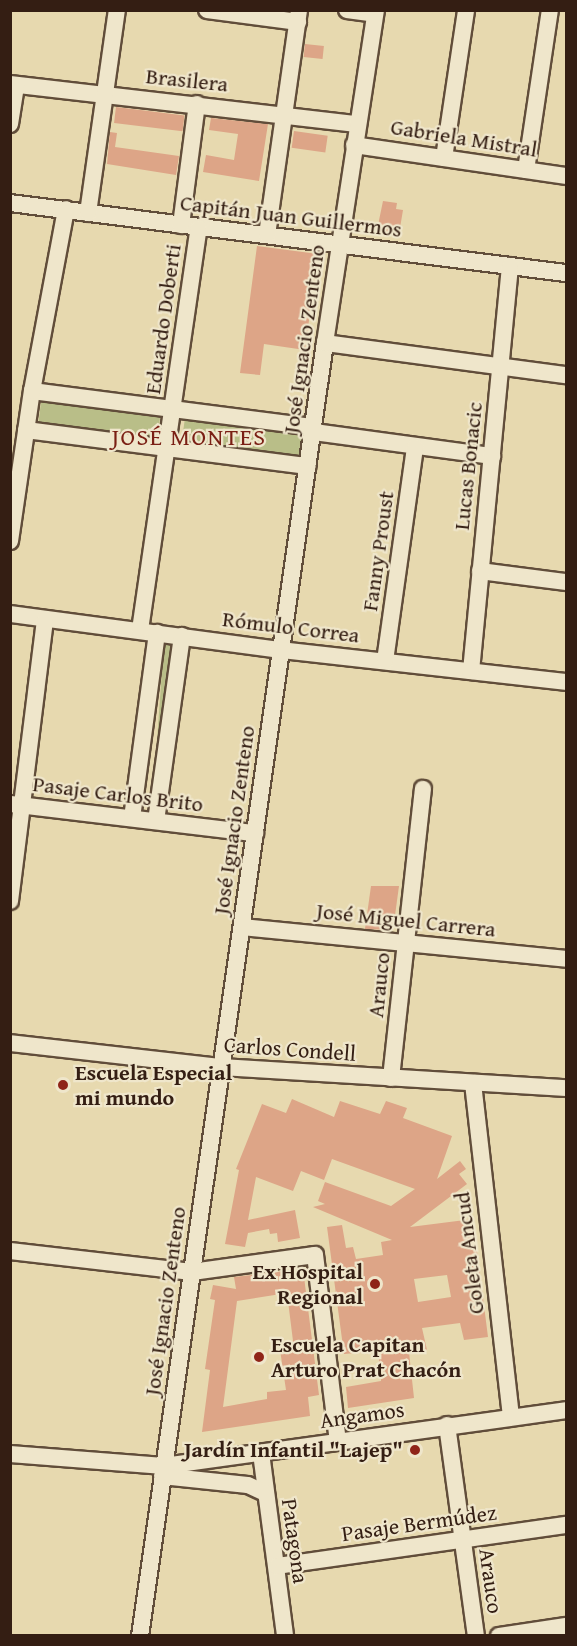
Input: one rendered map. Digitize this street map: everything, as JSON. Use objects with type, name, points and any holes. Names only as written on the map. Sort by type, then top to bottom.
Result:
[{"type":"street","points":[[88,213],[117,10]]},
{"type":"street","points":[[207,10],[298,16],[267,235]]},
{"type":"street","points":[[347,10],[376,12]]},
{"type":"street","points":[[444,158],[466,10]]},
{"type":"street","points":[[526,170],[550,10]]},
{"type":"street","name":"José Ignacio Zenteno","points":[[140,1635],[325,343],[376,12]]},
{"type":"street","points":[[10,124],[13,85]]},
{"type":"street","name":"Brasilera","points":[[13,85],[197,104],[357,124]]},
{"type":"street","points":[[181,225],[197,104]]},
{"type":"street","name":"Gabriela Mistral","points":[[354,145],[567,176]]},
{"type":"street","name":"Capitán Juan Guillermos","points":[[10,203],[567,273]]},
{"type":"street","points":[[10,541],[32,391],[66,209]]},
{"type":"street","name":"Eduardo Doberti","points":[[132,819],[167,448],[199,228]]},
{"type":"street","name":"Lucas Bonacic","points":[[471,671],[510,266]]},
{"type":"street","points":[[325,343],[567,375]]},
{"type":"street","points":[[32,391],[173,408],[416,447],[492,456]]},
{"type":"street","points":[[26,430],[308,466]]},
{"type":"street","name":"Fanny Proust","points":[[385,661],[416,447]]},
{"type":"street","points":[[480,571],[567,582]]},
{"type":"street","name":"Rómulo Correa","points":[[10,615],[149,631],[281,650],[567,682]]},
{"type":"street","points":[[10,901],[16,805],[45,619]]},
{"type":"street","points":[[156,821],[182,636]]},
{"type":"street","name":"Arauco","points":[[391,1078],[423,789]]},
{"type":"street","name":"Pasaje Carlos Brito","points":[[16,805],[255,833]]},
{"type":"street","name":"José Miguel Carrera","points":[[242,927],[567,959]]},
{"type":"street","name":"Carlos Condell","points":[[10,1043],[220,1067],[567,1088]]},
{"type":"street","name":"Goleta Ancud","points":[[472,1083],[511,1417]]},
{"type":"street","points":[[10,1251],[192,1272],[315,1255],[338,1441]]},
{"type":"street","name":"Angamos","points":[[163,1471],[338,1441],[567,1410]]},
{"type":"street","name":"Arauco","points":[[447,1425],[476,1635]]},
{"type":"street","name":"Patagona","points":[[261,1453],[285,1635]]},
{"type":"street","points":[[10,1454],[163,1471],[248,1485],[265,1493]]},
{"type":"street","name":"Pasaje Bermúdez","points":[[277,1566],[567,1525]]},
{"type":"street","points":[[499,1635],[567,1626]]},
{"type":"green space","points":[[41,402],[160,417],[157,439],[38,425]]},
{"type":"green space","points":[[185,418],[305,435],[301,462],[181,445]]},
{"type":"green space","points":[[164,641],[177,642],[165,813],[152,813]]},
{"type":"building","points":[[305,44],[324,46],[323,59],[304,57]]},
{"type":"building","points":[[116,107],[184,115],[183,131],[114,123]]},
{"type":"building","points":[[211,118],[268,124],[259,181],[203,172],[206,155],[234,160],[238,134],[209,130]]},
{"type":"building","points":[[294,131],[328,136],[325,153],[292,148]]},
{"type":"building","points":[[110,132],[117,133],[115,147],[179,156],[176,175],[107,164]]},
{"type":"building","points":[[383,201],[397,203],[396,209],[403,210],[399,234],[377,230]]},
{"type":"building","points":[[257,246],[318,254],[305,350],[264,344],[260,375],[240,373]]},
{"type":"building","points":[[371,886],[399,886],[393,930],[365,929]]},
{"type":"building","points":[[292,1099],[334,1117],[340,1101],[380,1114],[386,1101],[407,1108],[403,1118],[452,1136],[437,1179],[460,1161],[466,1169],[459,1174],[467,1184],[410,1227],[473,1219],[488,1337],[464,1340],[460,1323],[422,1328],[427,1350],[409,1352],[414,1398],[348,1408],[346,1387],[381,1381],[378,1351],[344,1354],[327,1227],[342,1225],[346,1248],[353,1247],[356,1259],[383,1255],[381,1242],[392,1240],[313,1207],[325,1204],[318,1201],[325,1182],[391,1206],[415,1189],[332,1159],[324,1180],[301,1171],[293,1191],[256,1177],[248,1220],[295,1210],[300,1238],[278,1242],[277,1233],[270,1234],[269,1229],[248,1233],[245,1247],[225,1244],[239,1170],[236,1169],[262,1104],[286,1113]],"holes":[[[447,1275],[451,1297],[418,1302],[414,1279]]]},
{"type":"building","points":[[303,1269],[319,1395],[308,1397],[310,1416],[202,1432],[210,1370],[205,1369],[215,1300],[210,1299],[213,1285],[236,1289],[234,1277]],"holes":[[[287,1293],[293,1341],[279,1343],[286,1390],[267,1392],[267,1399],[223,1407],[237,1301]]]},
{"type":"place","name":"Escuela Especial mi mundo","points":[[63,1085]]},
{"type":"place","name":"Ex Hospital Regional","points":[[375,1284]]},
{"type":"place","name":"Escuela Capitan Arturo Prat Chacón","points":[[259,1357]]},
{"type":"place","name":"Jardín Infantil \"Lajep\"","points":[[415,1450]]},
{"type":"district","name":"JOSÉ MONTES","points":[[189,437]]}]
